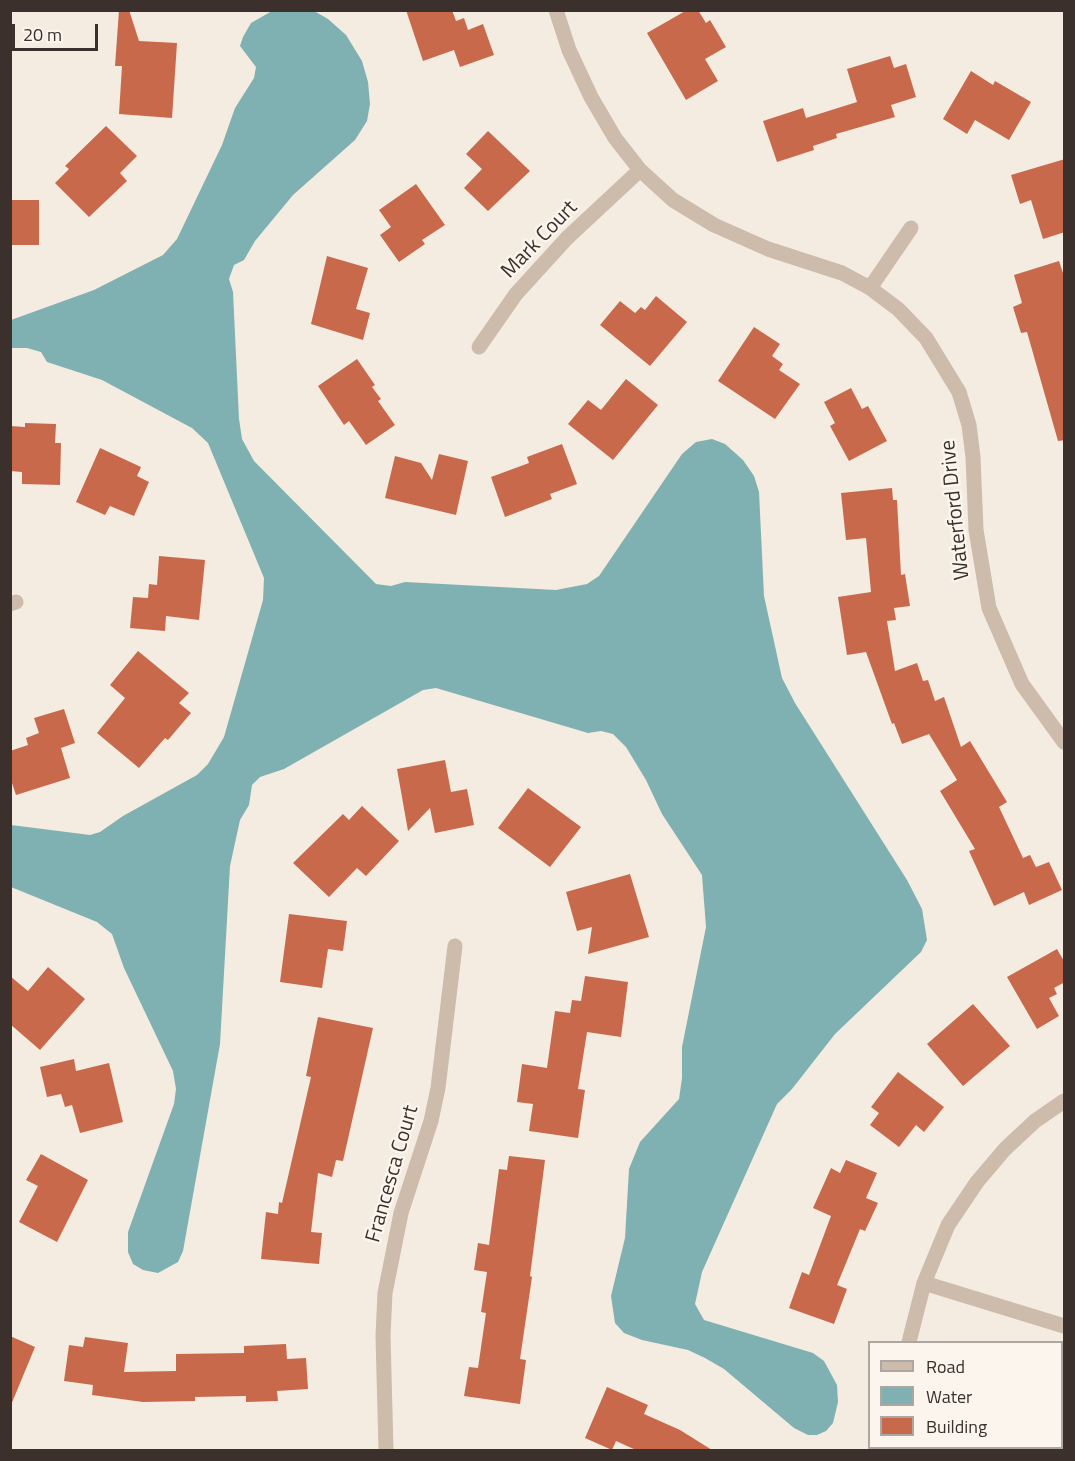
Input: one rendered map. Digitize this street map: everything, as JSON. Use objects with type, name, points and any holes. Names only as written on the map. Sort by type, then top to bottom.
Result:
[{"type":"street","name":"Waterford Drive","points":[[556,10],[568,50],[591,97],[615,138],[640,170],[673,200],[714,225],[768,249],[842,273],[870,288],[898,309],[926,338],[959,392],[969,425],[976,530],[989,608],[1022,684],[1065,742]]},
{"type":"street","name":"Mark Court","points":[[479,347],[516,294],[567,238],[640,170]]},
{"type":"street","points":[[870,288],[911,228]]},
{"type":"street","name":"Francesca Court","points":[[386,1450],[383,1336],[385,1293],[401,1213],[431,1121],[438,1088],[455,946]]},
{"type":"street","points":[[909,1341],[924,1283],[948,1225],[977,1182],[1005,1149],[1035,1120],[1065,1101]]},
{"type":"street","points":[[924,1283],[1065,1326]]},
{"type":"water","points":[[272,11],[314,11],[328,19],[346,35],[362,61],[368,82],[370,104],[367,121],[355,140],[293,195],[255,241],[244,260],[234,265],[229,279],[233,292],[239,419],[242,439],[254,461],[376,584],[391,586],[405,582],[556,590],[587,584],[599,576],[682,454],[696,442],[712,439],[725,444],[743,460],[754,476],[759,492],[764,596],[782,678],[795,703],[907,880],[922,909],[927,940],[921,952],[835,1034],[792,1089],[777,1104],[702,1272],[695,1304],[704,1320],[813,1353],[824,1361],[837,1385],[838,1402],[833,1423],[826,1431],[817,1435],[808,1435],[794,1428],[724,1369],[705,1358],[688,1350],[642,1340],[624,1333],[615,1323],[611,1296],[625,1238],[629,1169],[640,1142],[679,1099],[682,1047],[706,927],[702,875],[662,814],[646,780],[626,747],[613,734],[601,731],[588,733],[436,688],[423,690],[284,769],[260,777],[252,785],[249,805],[240,820],[230,866],[220,1044],[183,1251],[178,1262],[158,1273],[143,1270],[133,1264],[128,1252],[128,1232],[174,1104],[176,1089],[173,1071],[124,968],[112,934],[97,922],[11,887],[11,825],[90,835],[100,832],[123,816],[197,775],[208,764],[224,737],[263,600],[264,578],[208,443],[192,428],[102,380],[47,362],[41,352],[27,348],[11,348],[11,320],[94,290],[163,255],[177,239],[222,145],[235,108],[254,78],[256,67],[240,46],[243,37],[251,23]]},
{"type":"building","points":[[119,10],[129,10],[139,41],[177,43],[172,118],[119,114],[122,66],[115,66]]},
{"type":"building","points":[[406,10],[452,10],[456,21],[464,18],[468,30],[483,24],[494,55],[460,67],[454,50],[423,61]]},
{"type":"building","points":[[687,10],[698,10],[706,23],[710,20],[726,47],[705,59],[718,81],[686,100],[647,33]]},
{"type":"building","points":[[890,56],[894,68],[906,64],[916,97],[891,105],[895,117],[836,134],[837,138],[813,146],[814,150],[777,162],[763,121],[803,108],[806,118],[857,102],[847,69]]},
{"type":"building","points":[[971,71],[993,85],[995,81],[1031,102],[1009,140],[975,120],[967,134],[943,119]]},
{"type":"building","points":[[106,126],[137,156],[120,173],[127,181],[89,217],[55,183],[69,169],[65,166]]},
{"type":"building","points":[[488,131],[530,171],[488,211],[464,188],[482,169],[466,154]]},
{"type":"building","points":[[1065,159],[1065,232],[1043,239],[1031,200],[1020,204],[1011,175]]},
{"type":"building","points":[[416,184],[445,225],[422,240],[425,244],[399,262],[380,235],[391,227],[379,210]]},
{"type":"building","points":[[10,200],[39,200],[39,245],[10,245]]},
{"type":"building","points":[[327,256],[368,268],[356,309],[370,313],[363,340],[311,324]]},
{"type":"building","points":[[1059,261],[1065,279],[1065,440],[1058,441],[1027,332],[1021,333],[1013,307],[1022,303],[1014,275]]},
{"type":"building","points":[[656,296],[687,322],[650,366],[600,325],[620,301],[635,313],[641,307],[645,310]]},
{"type":"building","points":[[754,327],[780,344],[772,356],[783,364],[779,370],[800,384],[775,419],[718,381]]},
{"type":"building","points":[[357,359],[375,385],[372,387],[381,399],[378,401],[395,425],[366,445],[349,421],[344,425],[318,386]]},
{"type":"building","points":[[626,379],[658,405],[613,460],[568,424],[588,400],[601,410]]},
{"type":"building","points":[[851,388],[862,409],[868,406],[887,441],[849,461],[830,426],[835,423],[824,402]]},
{"type":"building","points":[[25,423],[56,424],[55,443],[61,443],[60,485],[22,484],[22,472],[10,471],[10,426],[25,427]]},
{"type":"building","points":[[562,444],[577,484],[550,494],[552,499],[505,517],[491,477],[529,463],[527,457]]},
{"type":"building","points":[[100,448],[141,467],[137,476],[149,482],[134,516],[110,506],[105,515],[76,502]]},
{"type":"building","points":[[439,454],[468,461],[456,515],[385,498],[395,456],[421,463],[432,480]]},
{"type":"building","points":[[892,488],[893,500],[897,500],[901,575],[905,574],[910,606],[894,608],[896,620],[887,621],[895,671],[917,663],[923,681],[928,680],[935,701],[944,697],[961,747],[970,741],[1007,802],[999,807],[1023,858],[1030,855],[1036,867],[1049,862],[1062,890],[1029,905],[1024,892],[994,906],[969,851],[975,849],[940,791],[957,780],[929,734],[902,744],[894,723],[892,724],[866,652],[847,655],[838,597],[871,592],[866,538],[846,540],[841,493]]},
{"type":"building","points":[[159,556],[205,560],[199,620],[166,616],[165,631],[130,628],[133,597],[148,598],[149,584],[157,585]]},
{"type":"building","points":[[138,651],[189,693],[179,703],[191,713],[168,740],[165,738],[139,768],[97,733],[125,698],[110,685]]},
{"type":"building","points":[[64,709],[75,743],[61,748],[70,778],[16,795],[10,777],[10,751],[28,745],[26,738],[39,733],[34,718]]},
{"type":"building","points":[[445,760],[451,792],[467,789],[474,825],[435,833],[430,808],[408,831],[397,769]]},
{"type":"building","points":[[528,788],[581,827],[550,867],[498,828]]},
{"type":"building","points":[[362,806],[399,841],[366,876],[357,868],[329,897],[293,863],[343,814],[349,820]]},
{"type":"building","points":[[630,874],[649,937],[588,954],[592,927],[577,931],[566,892]]},
{"type":"building","points":[[289,914],[347,921],[343,951],[328,949],[322,988],[280,982]]},
{"type":"building","points":[[1057,949],[1065,963],[1065,982],[1054,988],[1057,994],[1049,998],[1059,1016],[1037,1029],[1007,977]]},
{"type":"building","points":[[48,967],[85,999],[40,1050],[10,1024],[10,976],[28,991]]},
{"type":"building","points":[[585,976],[628,982],[621,1037],[587,1032],[578,1089],[585,1090],[578,1138],[529,1131],[533,1104],[517,1102],[522,1064],[547,1068],[555,1011],[570,1013],[572,1000],[581,1001]]},
{"type":"building","points":[[973,1004],[1010,1046],[963,1086],[927,1044]]},
{"type":"building","points":[[318,1017],[373,1028],[343,1161],[336,1160],[332,1177],[318,1173],[311,1232],[322,1233],[319,1264],[261,1259],[266,1212],[278,1214],[279,1202],[282,1203],[311,1077],[306,1076]]},
{"type":"building","points":[[74,1059],[76,1071],[109,1063],[123,1122],[80,1133],[72,1105],[65,1107],[61,1094],[47,1097],[40,1067]]},
{"type":"building","points":[[898,1072],[944,1107],[924,1132],[916,1125],[899,1147],[870,1125],[879,1113],[871,1107]]},
{"type":"building","points":[[41,1154],[88,1180],[57,1242],[19,1222],[38,1186],[26,1180]]},
{"type":"building","points":[[509,1156],[545,1160],[520,1359],[526,1360],[520,1404],[464,1396],[469,1367],[478,1368],[486,1313],[481,1312],[487,1272],[474,1270],[478,1243],[489,1245],[499,1169],[507,1170]]},
{"type":"building","points":[[846,1160],[877,1173],[866,1198],[878,1203],[865,1231],[860,1229],[837,1285],[847,1289],[834,1324],[789,1308],[802,1272],[809,1275],[831,1216],[813,1208],[831,1168],[840,1173]]},
{"type":"building","points":[[10,1336],[35,1347],[11,1405],[10,1405]]},
{"type":"building","points":[[85,1337],[128,1343],[124,1372],[176,1371],[176,1354],[244,1353],[244,1346],[286,1344],[287,1359],[306,1358],[308,1389],[277,1391],[278,1401],[246,1402],[246,1396],[195,1397],[195,1401],[143,1402],[92,1395],[93,1385],[64,1381],[69,1345],[83,1347]]},
{"type":"building","points":[[607,1387],[648,1405],[644,1414],[680,1430],[712,1450],[636,1450],[616,1441],[612,1450],[585,1438]]}]
